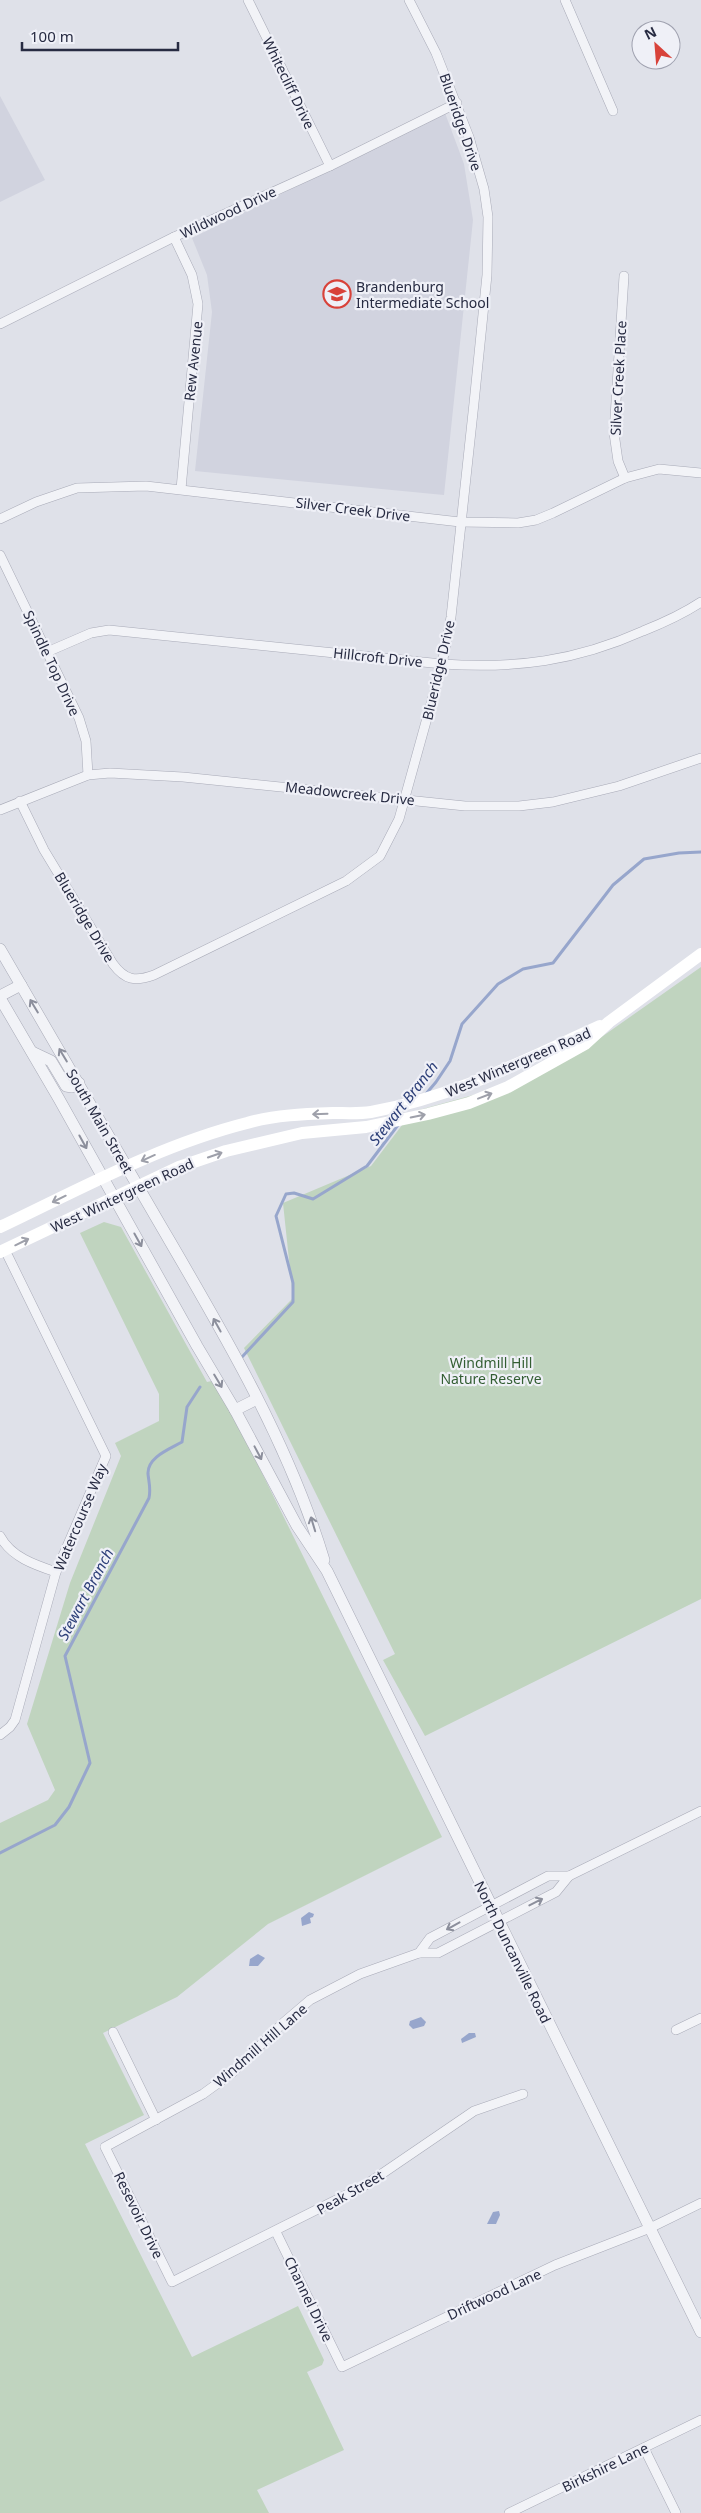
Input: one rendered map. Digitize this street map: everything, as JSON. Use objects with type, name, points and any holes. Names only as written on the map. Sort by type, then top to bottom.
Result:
[{"type":"main road","name":"West Wintergreen Road","points":[[2,1251],[179,1167],[242,1147],[302,1133],[362,1127],[439,1111],[508,1088],[586,1044],[610,1022],[701,954]]},
{"type":"main road","name":"West Wintergreen Road","points":[[0,1227],[175,1146],[248,1122],[286,1115],[369,1112],[436,1096],[476,1083],[610,1022]]},
{"type":"street","name":"Whitecliff Drive","points":[[248,0],[330,166]]},
{"type":"street","name":"Blueridge Drive","points":[[20,801],[44,850],[113,964],[120,974],[130,980],[140,980],[346,880],[366,868],[380,856],[390,838],[406,799],[442,664],[451,617],[489,244],[484,189],[469,137],[436,54],[409,0]]},
{"type":"street","points":[[565,0],[613,111]]},
{"type":"street","name":"Wildwood Drive","points":[[0,324],[174,237],[330,166],[456,103]]},
{"type":"street","name":"Rew Avenue","points":[[174,237],[192,275],[197,289],[198,304],[181,489]]},
{"type":"street","name":"Silver Creek Place","points":[[624,276],[614,433],[618,461],[625,478]]},
{"type":"street","name":"Silver Creek Drive","points":[[0,519],[36,502],[77,488],[146,486],[460,522],[500,524],[536,520],[625,478],[659,469],[701,473]]},
{"type":"street","name":"Spindle Top Drive","points":[[0,555],[83,729],[88,756],[88,775]]},
{"type":"street","name":"Hillcroft Drive","points":[[47,652],[91,633],[109,630],[442,664],[481,666],[543,663],[618,642],[688,611],[701,602]]},
{"type":"street","name":"Meadowcreek Drive","points":[[0,810],[88,775],[135,773],[491,807],[553,802],[619,786],[701,758]]},
{"type":"street","name":"South Main Street","points":[[0,949],[218,1325],[257,1399]]},
{"type":"street","points":[[0,997],[21,985]]},
{"type":"street","name":"South Main Street","points":[[0,997],[236,1410]]},
{"type":"street","points":[[32,1052],[51,1061],[66,1086],[72,1087],[79,1083]]},
{"type":"street","name":"Watercourse Way","points":[[0,1735],[15,1720],[56,1572],[106,1456],[2,1251]]},
{"type":"street","points":[[236,1410],[257,1399]]},
{"type":"street","name":"North Duncanville Road","points":[[257,1399],[292,1472],[311,1518],[327,1571]]},
{"type":"street","name":"North Duncanville Road","points":[[236,1410],[297,1526],[327,1571],[701,2332]]},
{"type":"street","points":[[0,1536],[12,1552],[24,1560],[56,1572]]},
{"type":"street","name":"Windmill Hill Lane","points":[[105,2147],[203,2094],[232,2073],[283,2023],[310,2000],[360,1974],[419,1953],[438,1953],[556,1892],[569,1876],[701,1811]]},
{"type":"street","name":"Windmill Hill Lane","points":[[419,1953],[430,1938],[491,1905],[548,1876],[569,1876]]},
{"type":"street","points":[[676,2030],[701,2018]]},
{"type":"street","points":[[112,2032],[156,2120]]},
{"type":"street","name":"Peak Street","points":[[172,2282],[276,2232],[364,2186],[474,2111],[523,2094]]},
{"type":"street","name":"Resevoir Drive","points":[[105,2147],[172,2282]]},
{"type":"street","name":"Driftwood Lane","points":[[342,2367],[555,2265],[650,2228],[701,2203]]},
{"type":"street","name":"Channel Drive","points":[[276,2232],[342,2367]]},
{"type":"street","name":"Birkshire Lane","points":[[514,2512],[701,2420]]},
{"type":"street","points":[[644,2448],[676,2513]]},
{"type":"shaded area","points":[[0,96],[45,180],[0,202]]},
{"type":"shaded area","name":"Brandenburg Intermediate School","points":[[445,113],[464,164],[473,220],[444,495],[195,471],[212,312],[207,275],[192,238]]},
{"type":"green space","name":"Windmill Hill Nature Reserve","points":[[701,967],[701,1599],[425,1736],[383,1660],[395,1654],[244,1348],[293,1298],[283,1203],[371,1166],[412,1112],[502,1087],[576,1055]]},
{"type":"green space","points":[[104,1222],[121,1227],[207,1382],[216,1380],[442,1837],[268,1924],[177,1997],[103,2033],[144,2115],[85,2144],[192,2357],[298,2306],[324,2360],[322,2365],[307,2372],[344,2450],[257,2490],[269,2513],[0,2513],[0,1823],[48,1800],[55,1790],[27,1724],[70,1583],[121,1456],[115,1443],[159,1421],[159,1394],[80,1233]]},
{"type":"water","points":[[309,1912],[314,1914],[310,1918],[311,1923],[302,1926],[301,1918]]},
{"type":"water","points":[[258,1954],[265,1958],[258,1966],[249,1966],[250,1959]]},
{"type":"water","points":[[421,2017],[426,2022],[424,2026],[413,2029],[409,2025],[410,2021]]},
{"type":"water","points":[[469,2033],[475,2033],[476,2037],[462,2043],[461,2039]]},
{"type":"water","points":[[499,2211],[500,2215],[496,2224],[487,2224],[493,2212]]},
{"type":"waterway","name":"Stewart Branch","points":[[425,1095],[450,1061],[462,1024],[498,984],[523,969],[553,963],[613,885],[644,859],[679,853],[701,852]]},
{"type":"waterway","name":"Stewart Branch","points":[[242,1357],[293,1302],[293,1283],[276,1216],[286,1194],[294,1193],[313,1199],[367,1166],[398,1125]]},
{"type":"waterway","name":"Stewart Branch","points":[[0,1853],[55,1825],[69,1807],[90,1763],[65,1656],[149,1498],[148,1474],[151,1463],[160,1454],[182,1442],[187,1407],[200,1387]]},
{"type":"place","name":"Brandenburg Intermediate School","points":[[337,294]]}]
